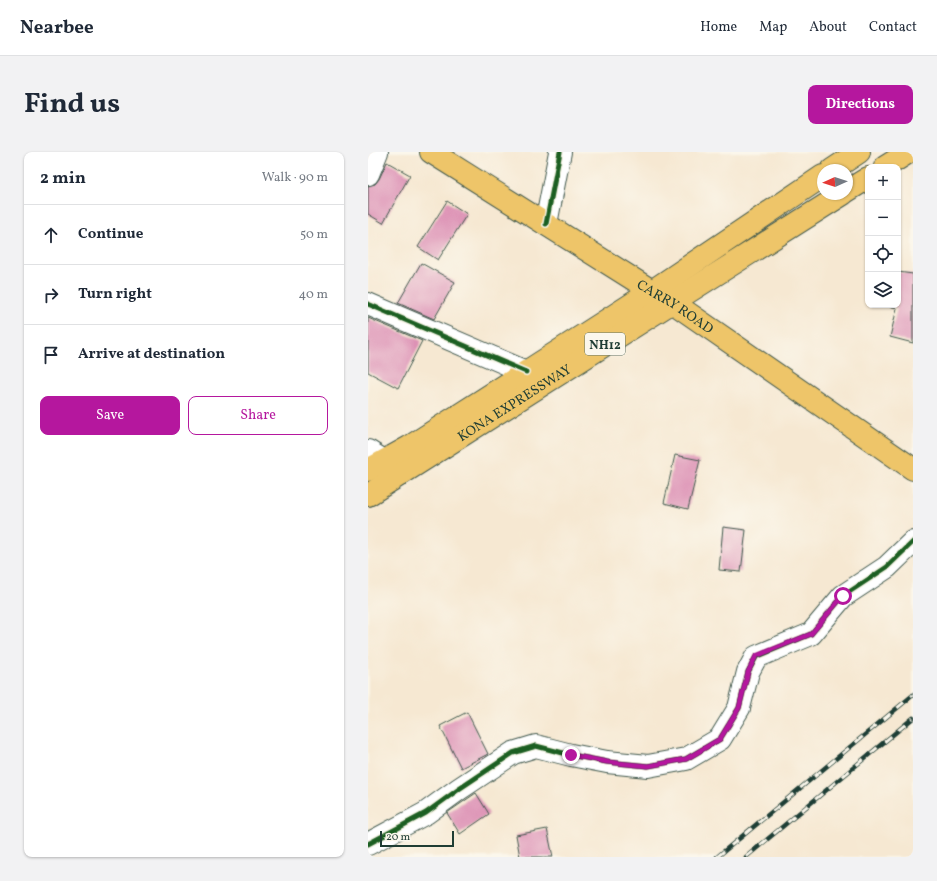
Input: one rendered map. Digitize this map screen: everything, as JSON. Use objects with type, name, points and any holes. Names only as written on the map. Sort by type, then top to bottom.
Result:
[{"type":"main road","name":"CARRY ROAD","points":[[431,152],[652,291],[672,302],[913,469]]},
{"type":"main road","points":[[841,164],[859,152]]},
{"type":"main road","points":[[890,164],[909,152]]},
{"type":"main road","name":"KONA EXPRESSWAY","points":[[374,460],[409,447],[652,291],[817,180]]},
{"type":"main road","points":[[853,187],[865,180]]},
{"type":"main road","name":"KONA EXPRESSWAY","points":[[368,495],[834,200]]},
{"type":"street","points":[[368,174],[377,152]]},
{"type":"street","points":[[546,224],[560,152]]},
{"type":"street","points":[[368,304],[526,372]]},
{"type":"street","points":[[368,844],[426,813],[513,753],[536,746],[607,762],[648,766],[686,759],[720,739],[739,708],[748,672],[756,656],[811,634],[843,596],[887,567],[913,542]]},
{"type":"building","points":[[387,162],[410,175],[383,223],[368,214],[368,186],[375,184],[379,179]]},
{"type":"building","points":[[447,201],[467,214],[438,260],[418,247]]},
{"type":"building","points":[[421,263],[455,282],[434,319],[398,303]]},
{"type":"building","points":[[901,272],[913,274],[913,343],[890,337],[897,308],[901,308]]},
{"type":"building","points":[[368,318],[422,341],[398,388],[368,372]]},
{"type":"building","points":[[675,455],[700,460],[688,509],[664,503]]},
{"type":"building","points":[[723,527],[746,530],[741,572],[719,570]]},
{"type":"building","points":[[467,712],[488,754],[461,768],[440,726]]},
{"type":"building","points":[[476,793],[489,814],[460,834],[447,813]]},
{"type":"building","points":[[547,829],[553,857],[520,857],[516,835]]},
{"type":"railway","points":[[717,857],[913,695]]},
{"type":"railway","points":[[746,857],[913,718]]},
{"type":"cycle path","points":[[546,224],[560,152]]},
{"type":"cycle path","points":[[368,304],[526,372]]},
{"type":"cycle path","points":[[368,844],[426,813],[513,753],[536,746],[607,762],[648,766],[686,759],[720,739],[739,708],[748,672],[756,657],[811,634],[843,596],[887,567],[913,542]]},
{"type":"route","points":[[571,755],[607,762],[648,766],[686,759],[720,739],[739,708],[748,672],[756,656],[811,634],[843,596]]}]
